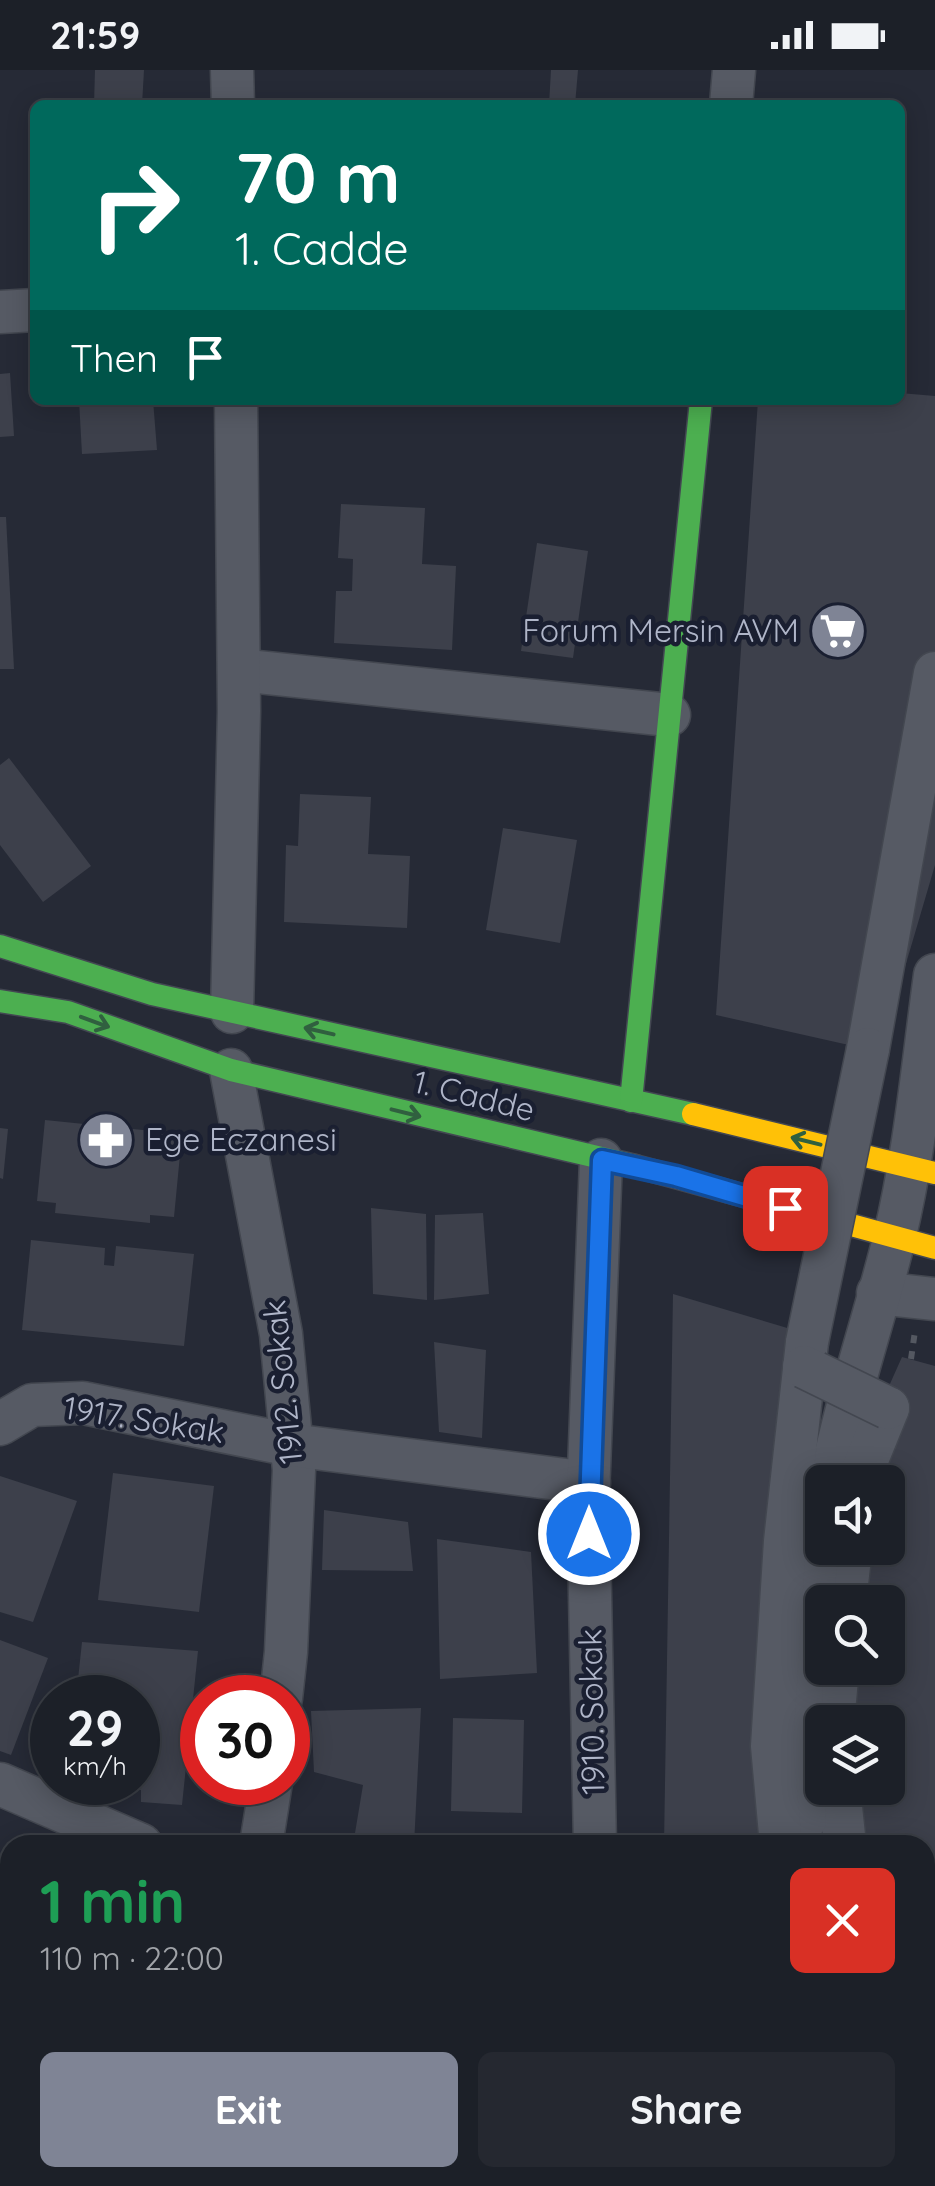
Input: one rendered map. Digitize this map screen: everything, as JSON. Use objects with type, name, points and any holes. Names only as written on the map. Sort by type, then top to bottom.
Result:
[{"type":"street","points":[[232,70],[233,100]]},
{"type":"street","points":[[731,100],[734,70]]},
{"type":"street","points":[[0,312],[30,310]]},
{"type":"street","points":[[232,1012],[238,670],[236,405]]},
{"type":"street","points":[[630,1101],[700,405]]},
{"type":"street","points":[[238,670],[669,715]]},
{"type":"street","points":[[779,1835],[772,1746],[786,1542],[806,1354],[868,1049],[935,673]]},
{"type":"street","points":[[17,926],[152,994]]},
{"type":"street","name":"1. Cadde","points":[[0,946],[152,994],[922,1170]]},
{"type":"street","points":[[833,1465],[878,1293],[914,1244],[935,975]]},
{"type":"street","name":"1. Cadde","points":[[0,1001],[68,1012],[231,1070],[676,1176],[914,1244]]},
{"type":"street","name":"1912. Sokak","points":[[231,1070],[281,1334],[292,1445],[291,1543],[282,1675]]},
{"type":"street","name":"1910. Sokak","points":[[595,1835],[588,1483],[602,1160]]},
{"type":"street","points":[[878,1293],[935,1299]]},
{"type":"street","points":[[806,1354],[888,1408],[865,1465]]},
{"type":"street","name":"1917. Sokak","points":[[0,1424],[32,1405],[84,1404],[292,1445],[588,1483]]},
{"type":"street","points":[[808,1835],[801,1691],[816,1565]]},
{"type":"street","points":[[0,1784],[118,1835]]},
{"type":"street","points":[[263,1835],[267,1805]]},
{"type":"street","points":[[840,1805],[844,1835]]},
{"type":"building","points":[[95,70],[144,70],[142,100],[94,100]]},
{"type":"building","points":[[551,70],[578,70],[575,100],[549,100]]},
{"type":"building","points":[[10,373],[14,436],[0,437],[0,374]]},
{"type":"building","name":"Forum Mersin AVM","points":[[905,393],[935,396],[935,865],[880,1052],[716,1015],[758,405],[905,405]]},
{"type":"building","points":[[79,405],[153,405],[157,450],[82,454]]},
{"type":"building","points":[[341,504],[425,508],[422,564],[456,566],[452,650],[334,643],[336,591],[352,591],[353,559],[338,558]]},
{"type":"building","points":[[0,517],[6,517],[14,669],[0,669]]},
{"type":"building","points":[[537,543],[588,551],[573,658],[521,651]]},
{"type":"building","points":[[9,758],[91,866],[43,902],[0,845],[0,765]]},
{"type":"building","points":[[300,794],[371,797],[368,854],[410,856],[407,928],[284,922],[286,845],[298,846]]},
{"type":"building","points":[[503,828],[577,840],[560,943],[486,930]]},
{"type":"building","points":[[45,1120],[182,1134],[174,1217],[150,1215],[150,1223],[55,1213],[56,1203],[37,1201]]},
{"type":"building","points":[[0,1128],[8,1129],[3,1179],[0,1178]]},
{"type":"building","points":[[371,1208],[426,1214],[427,1300],[373,1294]]},
{"type":"building","points":[[483,1213],[489,1294],[434,1300],[435,1215]]},
{"type":"building","points":[[31,1240],[105,1248],[104,1265],[114,1266],[116,1246],[194,1254],[184,1346],[22,1330]]},
{"type":"building","points":[[673,1294],[794,1330],[769,1835],[664,1835]]},
{"type":"building","points":[[434,1342],[486,1350],[482,1438],[439,1432]]},
{"type":"building","points":[[902,1357],[935,1366],[935,1835],[837,1835],[833,1805],[905,1805],[905,1705],[827,1705],[828,1685],[905,1685],[905,1585],[838,1585],[839,1565],[905,1565],[905,1465],[854,1465]]},
{"type":"building","points":[[113,1473],[214,1486],[199,1612],[98,1600]]},
{"type":"building","points":[[0,1476],[77,1501],[33,1622],[0,1612]]},
{"type":"building","points":[[324,1510],[408,1522],[413,1571],[322,1570]]},
{"type":"building","points":[[437,1539],[531,1552],[537,1673],[440,1679]]},
{"type":"building","points":[[0,1640],[48,1658],[42,1675],[30,1675],[30,1705],[11,1755],[0,1751]]},
{"type":"building","points":[[82,1642],[198,1651],[196,1675],[180,1675],[180,1805],[160,1803],[160,1675],[78,1675]]},
{"type":"building","points":[[421,1708],[415,1835],[355,1835],[363,1785],[314,1772],[311,1711]]},
{"type":"building","points":[[453,1718],[524,1720],[522,1813],[451,1811]]},
{"type":"traffic: fast","points":[[631,1101],[701,405]]},
{"type":"traffic: fast","points":[[0,946],[152,994],[693,1114]]},
{"type":"traffic: fast","points":[[0,1001],[68,1012],[231,1070],[635,1166]]},
{"type":"traffic: slow","points":[[693,1114],[935,1173]]},
{"type":"traffic: slow","points":[[635,1166],[935,1248]]},
{"type":"place","name":"Forum Mersin AVM","points":[[838,631]]},
{"type":"place","name":"Ege Eczanesi","points":[[106,1140]]},
{"type":"route","points":[[589,1534],[602,1160],[676,1176],[785,1208]]}]
